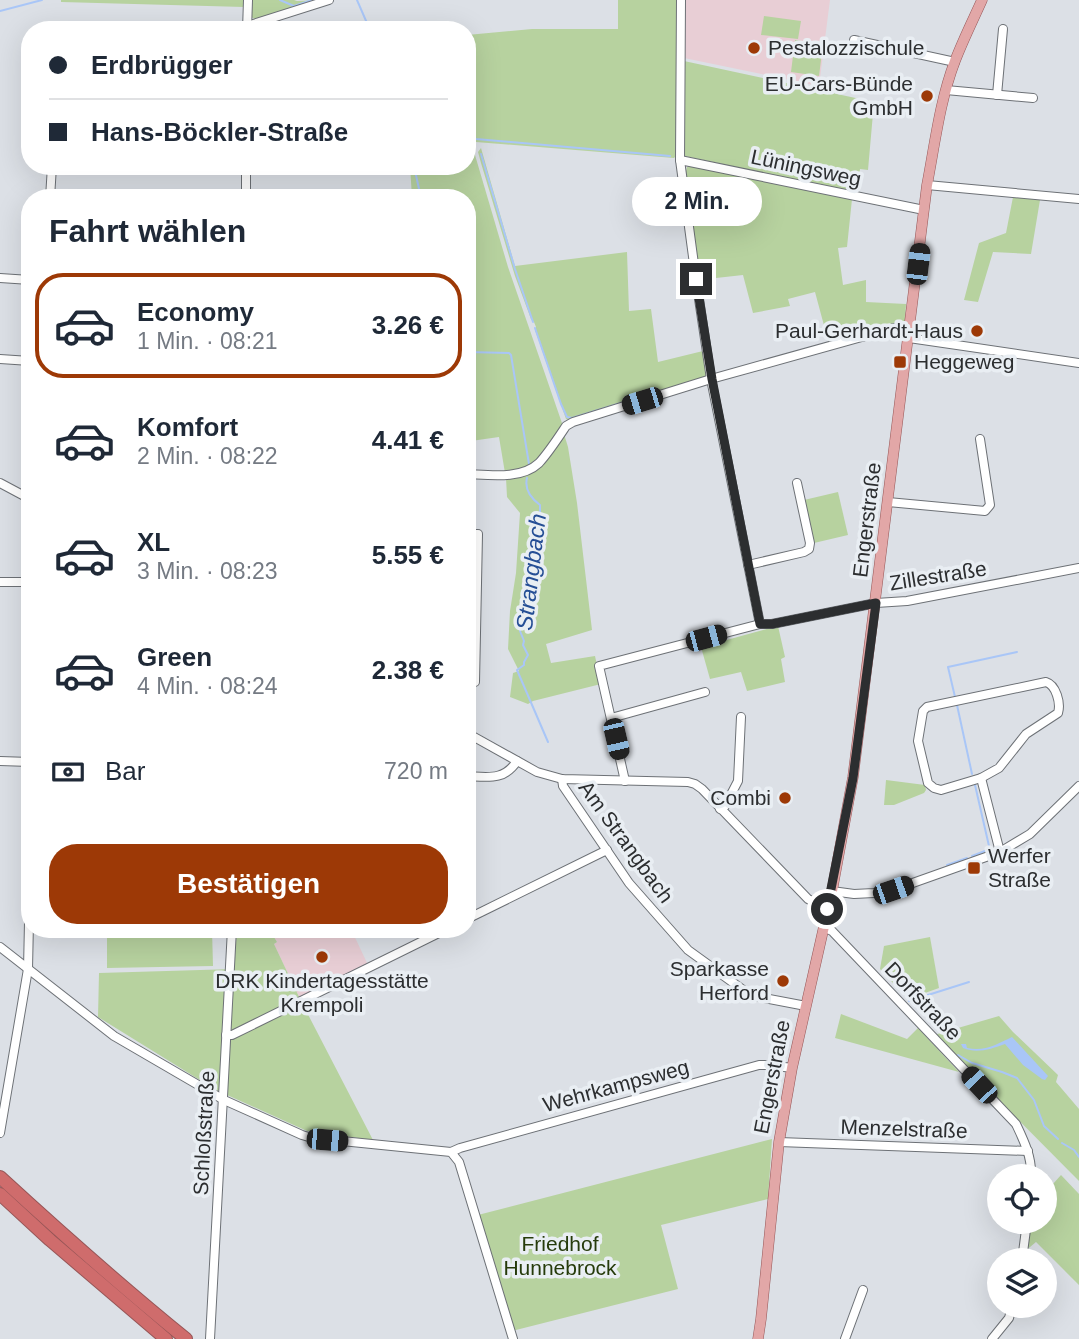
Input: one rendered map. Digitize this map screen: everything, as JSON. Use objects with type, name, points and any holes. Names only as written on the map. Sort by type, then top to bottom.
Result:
[{"type":"highway","points":[[0,1177],[186,1339]]},
{"type":"highway","points":[[0,1194],[166,1339]]},
{"type":"main road","name":"Engerstraße","points":[[758,1339],[779,1142],[853,778],[928,184],[946,90],[982,0]]},
{"type":"street","points":[[247,21],[248,0]]},
{"type":"street","points":[[268,21],[329,0]]},
{"type":"street","points":[[681,0],[680,160],[712,379],[760,624]]},
{"type":"street","points":[[997,95],[1003,29]]},
{"type":"street","points":[[855,40],[955,62]]},
{"type":"street","points":[[946,90],[1033,99]]},
{"type":"street","name":"Lüningsweg","points":[[680,160],[925,210]]},
{"type":"street","points":[[928,184],[1079,199]]},
{"type":"street","points":[[0,278],[21,279]]},
{"type":"street","points":[[476,474],[517,473],[529,469],[538,464],[566,426],[573,422],[712,379],[894,328],[1079,363]]},
{"type":"street","points":[[0,359],[21,360]]},
{"type":"street","points":[[888,502],[985,511],[990,505],[980,439]]},
{"type":"street","points":[[0,483],[21,494]]},
{"type":"street","points":[[748,565],[809,549],[797,483]]},
{"type":"street","points":[[476,534],[476,633]]},
{"type":"street","name":"Zillestraße","points":[[611,718],[599,666],[760,624],[772,624],[876,603],[906,601],[1079,568]]},
{"type":"street","points":[[0,582],[21,582]]},
{"type":"street","points":[[1051,683],[1059,708],[1058,713],[1026,734],[999,768],[981,778],[941,790],[928,783],[918,741],[923,711],[927,707],[1051,683]]},
{"type":"street","points":[[625,781],[611,718],[705,692]]},
{"type":"street","points":[[720,809],[725,806],[738,781],[741,717]]},
{"type":"street","points":[[476,738],[545,776],[695,784],[808,899],[827,909]]},
{"type":"street","points":[[0,761],[21,762]]},
{"type":"street","points":[[476,776],[501,776],[517,761]]},
{"type":"street","points":[[981,778],[1000,852]]},
{"type":"street","name":"Am Strangbach","points":[[562,779],[563,786],[629,883],[688,950],[746,992],[806,1006]]},
{"type":"street","points":[[831,891],[854,894],[893,890],[1000,852],[1030,834],[1079,786]]},
{"type":"street","points":[[476,915],[607,850]]},
{"type":"street","name":"Dorfstraße","points":[[823,927],[832,931],[1016,1124],[1028,1151],[1030,1164]]},
{"type":"street","points":[[0,1133],[28,969],[29,938]]},
{"type":"street","name":"Schloßstraße","points":[[210,1339],[231,938]]},
{"type":"street","points":[[226,1035],[257,1024],[429,938]]},
{"type":"street","points":[[0,947],[114,1036],[224,1100],[312,1138],[452,1152],[459,1162],[513,1339]]},
{"type":"street","name":"Wehrkampsweg","points":[[452,1152],[759,1065],[792,1069]]},
{"type":"street","name":"Menzelstraße","points":[[779,1142],[1028,1151]]},
{"type":"street","points":[[845,1339],[863,1290]]},
{"type":"street","points":[[992,1339],[1009,1318]]},
{"type":"shaded area","name":"Pestalozzischule","points":[[685,0],[830,0],[819,86],[684,58]]},
{"type":"shaded area","name":"DRK Kindertagesstätte Krempoli","points":[[275,938],[355,938],[368,965],[300,999],[274,944],[277,942]]},
{"type":"green space","points":[[244,0],[244,7],[61,2]]},
{"type":"green space","points":[[250,0],[320,0],[257,20],[251,17]]},
{"type":"green space","points":[[618,0],[678,0],[674,158],[476,142],[476,34],[532,29],[618,29]]},
{"type":"green space","points":[[764,16],[801,21],[798,39],[761,35]]},
{"type":"green space","points":[[795,40],[823,44],[819,76],[791,72]]},
{"type":"green space","points":[[684,61],[874,102],[868,170],[860,169],[857,193],[685,156]]},
{"type":"green space","points":[[481,148],[515,266],[627,252],[629,311],[651,309],[658,362],[703,351],[707,378],[570,421],[566,419],[536,327],[515,276],[478,152]]},
{"type":"green space","points":[[476,158],[508,267],[563,426],[533,466],[505,473],[499,437],[476,440],[476,189],[411,189],[411,175],[476,175]]},
{"type":"green space","points":[[687,167],[852,199],[847,247],[838,248],[843,285],[866,280],[866,302],[906,304],[905,322],[829,344],[815,292],[788,299],[790,306],[753,313],[743,275],[698,280],[686,171]]},
{"type":"green space","points":[[1013,197],[1040,200],[1031,254],[993,252],[978,302],[964,300],[979,243],[1006,233]]},
{"type":"green space","points":[[564,434],[577,503],[592,630],[546,644],[551,663],[595,656],[601,684],[528,704],[510,697],[513,673],[519,671],[508,649],[520,513],[507,497],[506,478],[531,471]]},
{"type":"green space","points":[[838,492],[848,535],[814,543],[804,500]]},
{"type":"green space","points":[[778,626],[785,657],[781,659],[785,682],[747,691],[741,672],[710,679],[701,647]]},
{"type":"green space","points":[[886,780],[925,785],[926,790],[894,805],[884,805]]},
{"type":"green space","points":[[930,937],[939,988],[908,999],[880,969],[884,946]]},
{"type":"green space","points":[[107,938],[212,938],[213,966],[107,968]]},
{"type":"green space","points":[[236,938],[275,938],[277,942],[274,944],[300,999],[373,1140],[307,1131],[216,1090],[98,1017],[99,973],[234,969]]},
{"type":"green space","points":[[841,1014],[907,1039],[918,1028],[959,1072],[835,1038]]},
{"type":"green space","points":[[999,1016],[1058,1075],[1056,1082],[1079,1109],[1079,1181],[934,1035]]},
{"type":"green space","name":"Friedhof Hunnebrock","points":[[772,1139],[768,1199],[661,1225],[678,1289],[508,1332],[474,1216]]},
{"type":"green space","points":[[1061,1175],[1079,1194],[1079,1285],[1057,1263],[1057,1248],[1042,1248],[1036,1242],[1029,1248],[1019,1248],[1021,1234],[1057,1234],[1057,1180]]},
{"type":"water","points":[[1012,1037],[1048,1076],[1045,1080],[1023,1065],[1005,1044],[979,1051],[968,1050],[961,1044],[966,1044],[967,1048],[980,1049]]},
{"type":"waterway","points":[[0,11],[42,0]]},
{"type":"waterway","name":"Strangbach","points":[[280,0],[294,6],[312,0]]},
{"type":"waterway","name":"Strangbach","points":[[357,0],[366,21]]},
{"type":"waterway","points":[[476,139],[670,156]]},
{"type":"waterway","points":[[481,154],[533,322]]},
{"type":"waterway","name":"Strangbach","points":[[416,175],[419,189]]},
{"type":"waterway","points":[[535,328],[567,417],[572,418],[647,395]]},
{"type":"waterway","name":"Strangbach","points":[[476,352],[511,355],[529,464]]},
{"type":"waterway","name":"Strangbach","points":[[527,478],[528,490],[540,505],[540,514],[531,569],[534,580],[526,598],[527,606],[520,631],[528,655],[524,665],[517,670],[548,742]]},
{"type":"waterway","points":[[955,697],[948,667],[1017,652]]},
{"type":"waterway","points":[[957,705],[972,774]]},
{"type":"waterway","points":[[975,785],[989,846]]},
{"type":"waterway","points":[[972,856],[990,849]]},
{"type":"waterway","points":[[947,865],[967,858]]},
{"type":"waterway","points":[[909,1001],[969,982]]},
{"type":"waterway","name":"Strangbach","points":[[958,1055],[972,1063],[1017,1078],[1034,1100],[1044,1126],[1058,1139]]},
{"type":"waterway","points":[[1062,1143],[1074,1150],[1079,1157]]},
{"type":"place","name":"Pestalozzischule","points":[[754,48]]},
{"type":"place","name":"EU-Cars-Bünde GmbH","points":[[927,96]]},
{"type":"place","name":"Paul-Gerhardt-Haus","points":[[977,331]]},
{"type":"place","name":"Heggeweg","points":[[900,362]]},
{"type":"place","name":"Combi","points":[[785,798]]},
{"type":"place","name":"Werfer Straße","points":[[974,868]]},
{"type":"place","name":"DRK Kindertagesstätte Krempoli","points":[[322,957]]},
{"type":"place","name":"Sparkasse Herford","points":[[783,981]]},
{"type":"route","points":[[696,279],[712,379],[760,624],[772,624],[876,603],[853,778],[827,909]]}]
